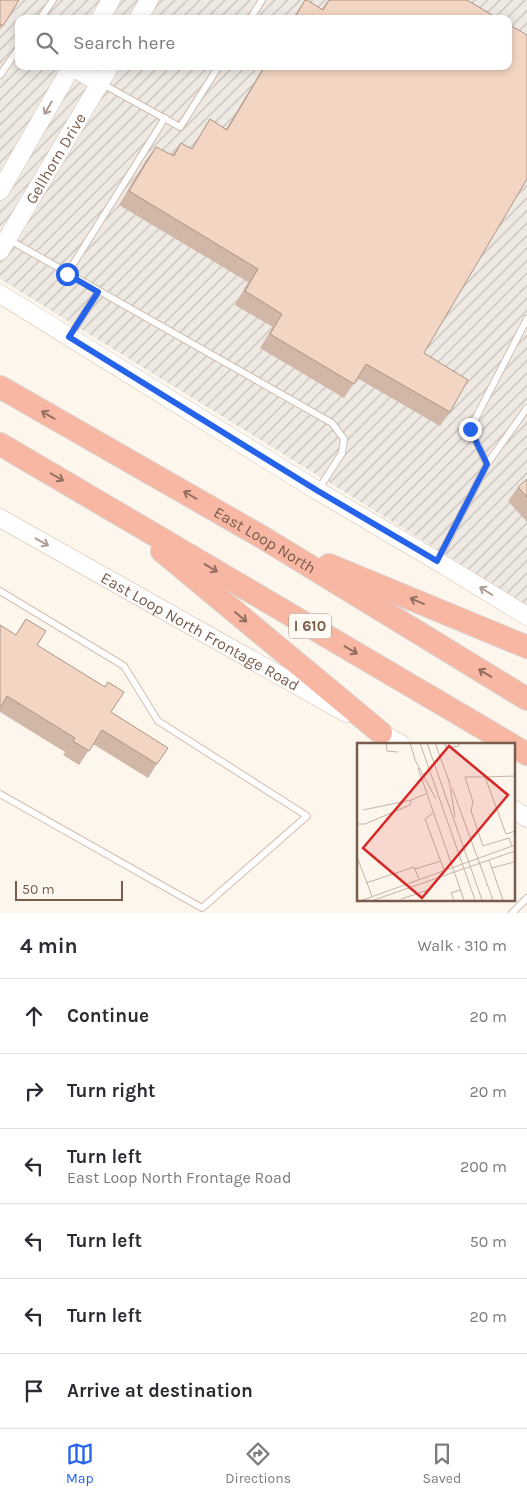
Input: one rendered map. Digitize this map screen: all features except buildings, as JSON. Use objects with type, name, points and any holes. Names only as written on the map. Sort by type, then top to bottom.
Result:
[{"type":"highway","name":"East Loop North","points":[[0,388],[262,537],[527,699]]},
{"type":"highway","name":"I 610","points":[[0,444],[508,743]]},
{"type":"highway","points":[[109,507],[381,733]]},
{"type":"highway","points":[[262,537],[527,647]]},
{"type":"highway","points":[[514,747],[527,754]]},
{"type":"main road","points":[[102,15],[111,0]]},
{"type":"main road","points":[[140,15],[149,0]]},
{"type":"main road","name":"Gellhorn Drive","points":[[0,190],[70,70]]},
{"type":"main road","points":[[77,70],[100,83]]},
{"type":"main road","name":"Gellhorn Drive","points":[[4,245],[108,70]]},
{"type":"main road","points":[[0,294],[318,491],[527,616]]},
{"type":"main road","name":"East Loop North Frontage Road","points":[[0,518],[399,743]]},
{"type":"main road","points":[[514,811],[527,818]]},
{"type":"lane","points":[[43,15],[53,0]]},
{"type":"lane","points":[[253,15],[262,0]]},
{"type":"lane","points":[[0,75],[15,54]]},
{"type":"lane","points":[[100,83],[180,127],[216,70]]},
{"type":"lane","points":[[67,274],[164,118]]},
{"type":"lane","points":[[4,245],[67,274],[332,424],[344,439],[342,453],[318,491]]},
{"type":"lane","points":[[69,337],[98,292]]},
{"type":"lane","points":[[487,464],[470,429],[527,319]]},
{"type":"lane","points":[[437,561],[487,464],[527,408]]},
{"type":"lane","points":[[0,591],[124,666],[158,722],[308,816],[196,913]]},
{"type":"lane","points":[[0,794],[202,908]]},
{"type":"lane","points":[[512,913],[527,898]]},
{"type":"shaded area","points":[[0,0],[527,0],[527,605],[0,279]]},
{"type":"route","points":[[67,274],[98,292],[69,337],[318,491],[437,561],[487,464],[470,429]]}]
